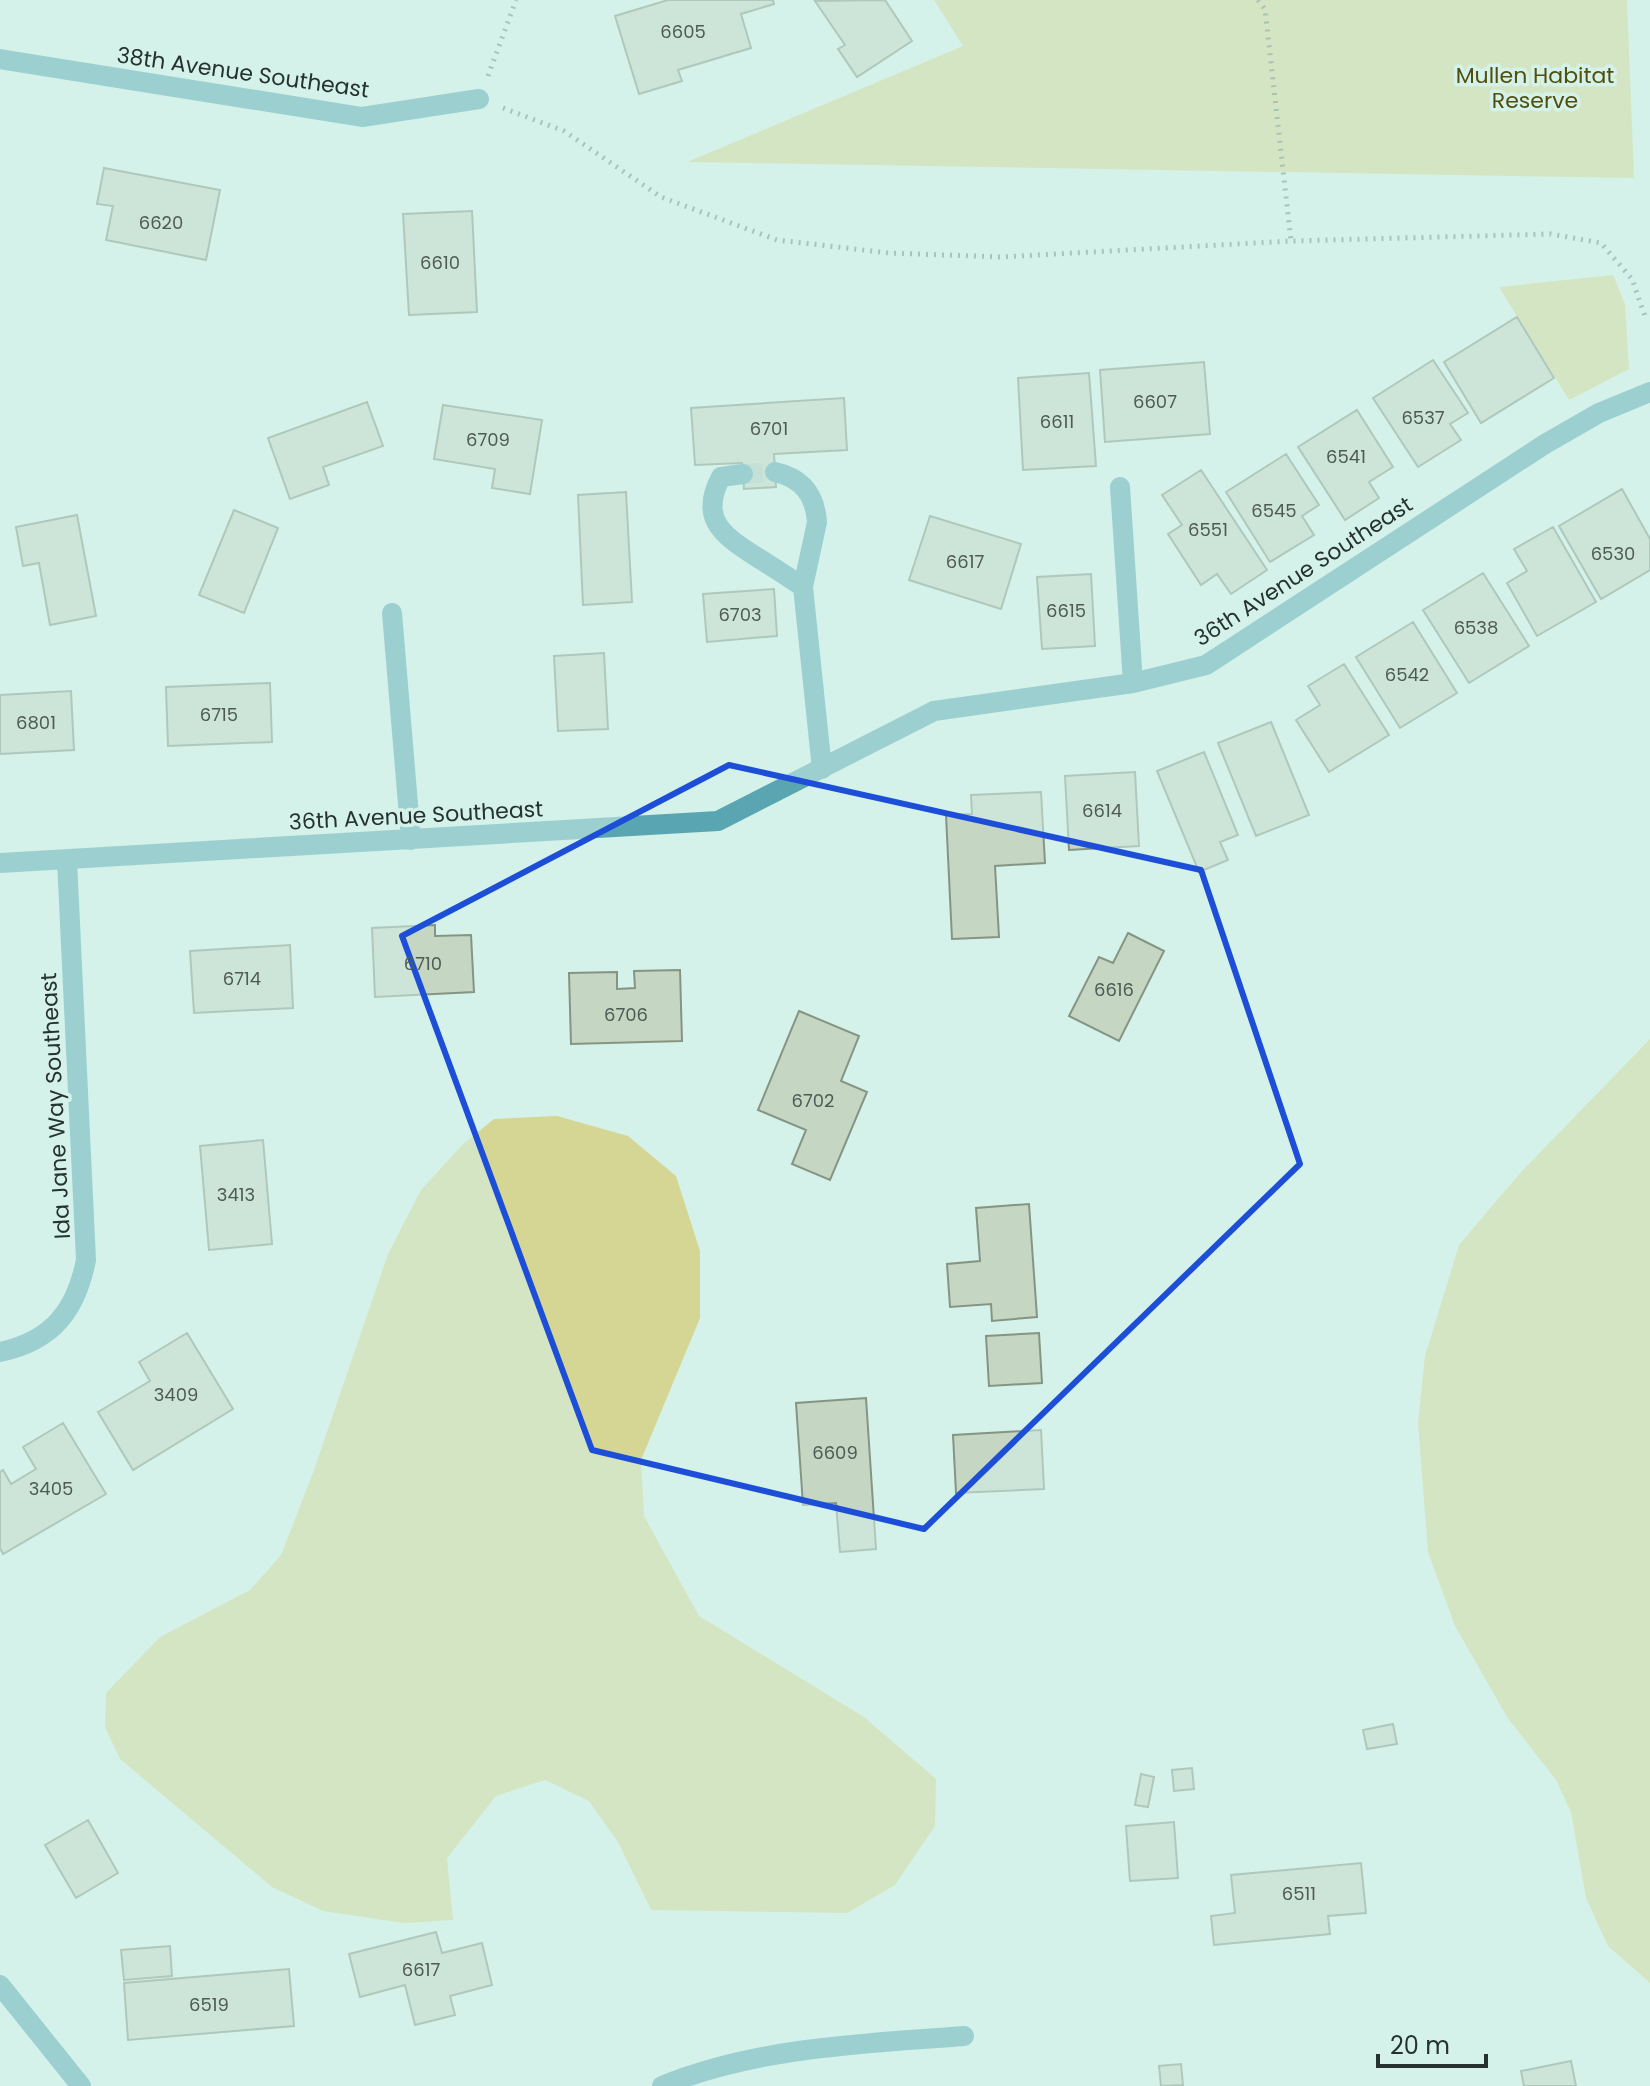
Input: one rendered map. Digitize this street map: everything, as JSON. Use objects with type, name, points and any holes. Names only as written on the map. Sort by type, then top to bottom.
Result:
[{"type":"street","name":"38th Avenue Southeast","points":[[0,59],[362,117],[479,99]]},
{"type":"street","name":"36th Avenue Southeast","points":[[0,863],[718,821],[934,711],[1133,683],[1206,665],[1545,444],[1599,413],[1650,392]]},
{"type":"street","points":[[775,472],[789,475],[801,483],[808,490],[816,511],[817,522],[803,587],[822,769]]},
{"type":"street","points":[[743,474],[721,477],[714,490],[712,506],[715,520],[722,532],[733,541],[803,587]]},
{"type":"street","points":[[1120,487],[1133,683]]},
{"type":"street","points":[[392,613],[411,840]]},
{"type":"street","name":"Ida Jane Way Southeast","points":[[0,1352],[23,1347],[43,1336],[60,1321],[74,1303],[86,1260],[67,860]]},
{"type":"street","points":[[0,1985],[81,2086]]},
{"type":"street","points":[[662,2086],[700,2071],[800,2049],[964,2036]]},
{"type":"path","points":[[516,0],[479,99],[564,131],[661,197],[777,240],[889,253],[1001,257],[1291,241],[1551,234],[1601,243],[1632,279],[1646,319]]},
{"type":"path","points":[[1258,0],[1265,9],[1291,241]]},
{"type":"highlighted area","points":[[729,765],[1201,870],[1300,1164],[924,1529],[592,1450],[402,936]]},
{"type":"green space","name":"Mullen Habitat Reserve","points":[[934,0],[1627,0],[1634,178],[687,162],[963,46]]},
{"type":"green space","points":[[1613,275],[1625,304],[1629,369],[1569,400],[1499,287]]},
{"type":"green space","points":[[1650,1039],[1650,1983],[1608,1946],[1586,1898],[1571,1812],[1556,1780],[1507,1717],[1455,1626],[1428,1552],[1418,1423],[1425,1356],[1459,1245],[1521,1172]]},
{"type":"green space","points":[[557,1116],[628,1136],[676,1176],[700,1251],[700,1318],[641,1460],[644,1516],[699,1616],[864,1717],[936,1779],[935,1826],[895,1885],[847,1913],[651,1910],[618,1842],[589,1801],[545,1780],[496,1796],[447,1858],[453,1920],[404,1923],[323,1911],[272,1887],[120,1759],[105,1727],[106,1693],[160,1637],[250,1590],[281,1555],[314,1470],[388,1254],[421,1190],[462,1145],[494,1119]]},
{"type":"building","points":[[668,0],[773,0],[774,4],[741,14],[751,48],[678,70],[682,81],[639,94],[615,16]]},
{"type":"building","points":[[885,0],[912,41],[857,77],[838,49],[845,45],[815,1]]},
{"type":"building","points":[[104,168],[220,190],[206,260],[106,240],[113,206],[97,204]]},
{"type":"building","points":[[472,211],[477,312],[409,315],[403,214]]},
{"type":"building","points":[[1517,317],[1554,378],[1481,423],[1444,362]]},
{"type":"building","points":[[1433,360],[1468,413],[1450,424],[1461,440],[1418,467],[1373,398]]},
{"type":"building","points":[[1204,362],[1210,434],[1105,442],[1100,370]]},
{"type":"building","points":[[1089,373],[1096,466],[1023,470],[1018,378]]},
{"type":"building","points":[[844,398],[847,450],[774,454],[776,487],[744,489],[742,463],[695,465],[691,408]]},
{"type":"building","points":[[367,402],[383,446],[323,467],[329,485],[290,499],[268,438]]},
{"type":"building","points":[[443,405],[542,420],[530,494],[492,488],[495,469],[434,459]]},
{"type":"building","points":[[1357,410],[1393,467],[1369,482],[1379,498],[1345,520],[1298,447]]},
{"type":"building","points":[[1286,454],[1319,505],[1302,516],[1314,535],[1270,562],[1226,492]]},
{"type":"building","points":[[1201,470],[1267,570],[1231,594],[1217,574],[1201,585],[1168,534],[1182,525],[1162,495]]},
{"type":"building","points":[[1622,489],[1650,539],[1650,570],[1601,599],[1559,526]]},
{"type":"building","points":[[626,492],[632,602],[583,605],[578,495]]},
{"type":"building","points":[[234,510],[278,528],[244,613],[199,595]]},
{"type":"building","points":[[77,515],[96,616],[50,625],[39,563],[23,566],[16,527]]},
{"type":"building","points":[[930,516],[1021,544],[1001,609],[909,580]]},
{"type":"building","points":[[1553,527],[1596,602],[1537,636],[1507,583],[1527,571],[1514,549]]},
{"type":"building","points":[[1483,573],[1529,646],[1469,683],[1423,610]]},
{"type":"building","points":[[1091,574],[1095,646],[1042,649],[1037,577]]},
{"type":"building","points":[[774,589],[777,636],[707,642],[703,594]]},
{"type":"building","points":[[1413,622],[1457,693],[1400,728],[1356,657]]},
{"type":"building","points":[[604,653],[608,729],[558,731],[554,656]]},
{"type":"building","points":[[1344,664],[1389,735],[1329,772],[1296,720],[1320,705],[1308,686]]},
{"type":"building","points":[[270,683],[272,742],[168,746],[166,687]]},
{"type":"building","points":[[71,691],[74,750],[0,754],[0,695]]},
{"type":"building","points":[[1271,722],[1309,815],[1256,836],[1218,743]]},
{"type":"building","points":[[1204,752],[1238,835],[1220,842],[1228,860],[1199,872],[1157,771]]},
{"type":"building","points":[[1135,772],[1139,846],[1069,850],[1065,776]]},
{"type":"building","points":[[1041,792],[1045,863],[995,866],[999,937],[952,939],[946,815],[972,814],[971,795]]},
{"type":"building","points":[[435,925],[435,936],[471,935],[474,992],[375,997],[372,928]]},
{"type":"building","points":[[1128,933],[1164,951],[1119,1041],[1069,1016],[1099,957],[1113,963]]},
{"type":"building","points":[[290,945],[293,1008],[194,1013],[190,951]]},
{"type":"building","points":[[680,970],[682,1041],[571,1044],[569,973],[617,972],[617,989],[635,988],[634,971]]},
{"type":"building","points":[[799,1011],[859,1036],[841,1081],[867,1092],[830,1180],[792,1164],[806,1130],[758,1110]]},
{"type":"building","points":[[263,1140],[272,1244],[209,1250],[200,1146]]},
{"type":"building","points":[[1029,1204],[1037,1317],[992,1321],[991,1304],[950,1307],[947,1264],[980,1261],[976,1208]]},
{"type":"building","points":[[187,1333],[233,1409],[133,1470],[98,1412],[150,1381],[139,1362]]},
{"type":"building","points":[[1039,1333],[1042,1383],[989,1386],[986,1336]]},
{"type":"building","points":[[866,1398],[876,1549],[840,1552],[836,1503],[803,1505],[796,1403]]},
{"type":"building","points":[[63,1423],[106,1494],[3,1554],[0,1548],[0,1472],[3,1470],[11,1484],[36,1469],[23,1447]]},
{"type":"building","points":[[1041,1430],[1044,1489],[956,1493],[953,1435]]},
{"type":"building","points":[[1393,1724],[1397,1744],[1367,1749],[1363,1730]]},
{"type":"building","points":[[1192,1768],[1194,1789],[1174,1791],[1172,1770]]},
{"type":"building","points":[[1141,1774],[1154,1777],[1148,1807],[1135,1805]]},
{"type":"building","points":[[88,1820],[118,1873],[76,1898],[45,1845]]},
{"type":"building","points":[[1174,1822],[1178,1878],[1130,1881],[1126,1826]]},
{"type":"building","points":[[1361,1863],[1366,1913],[1328,1916],[1330,1934],[1214,1945],[1211,1916],[1235,1913],[1231,1875]]},
{"type":"building","points":[[436,1932],[442,1953],[482,1943],[492,1985],[450,1996],[455,2015],[415,2025],[405,1985],[360,1997],[349,1954]]},
{"type":"building","points":[[170,1946],[172,1976],[124,1980],[121,1950]]},
{"type":"building","points":[[289,1969],[294,2026],[128,2040],[124,1983]]},
{"type":"building","points":[[1571,2061],[1576,2086],[1524,2086],[1521,2071]]},
{"type":"building","points":[[1181,2064],[1183,2085],[1161,2086],[1159,2066]]},
{"type":"tunnel","points":[[743,474],[775,472]]}]
